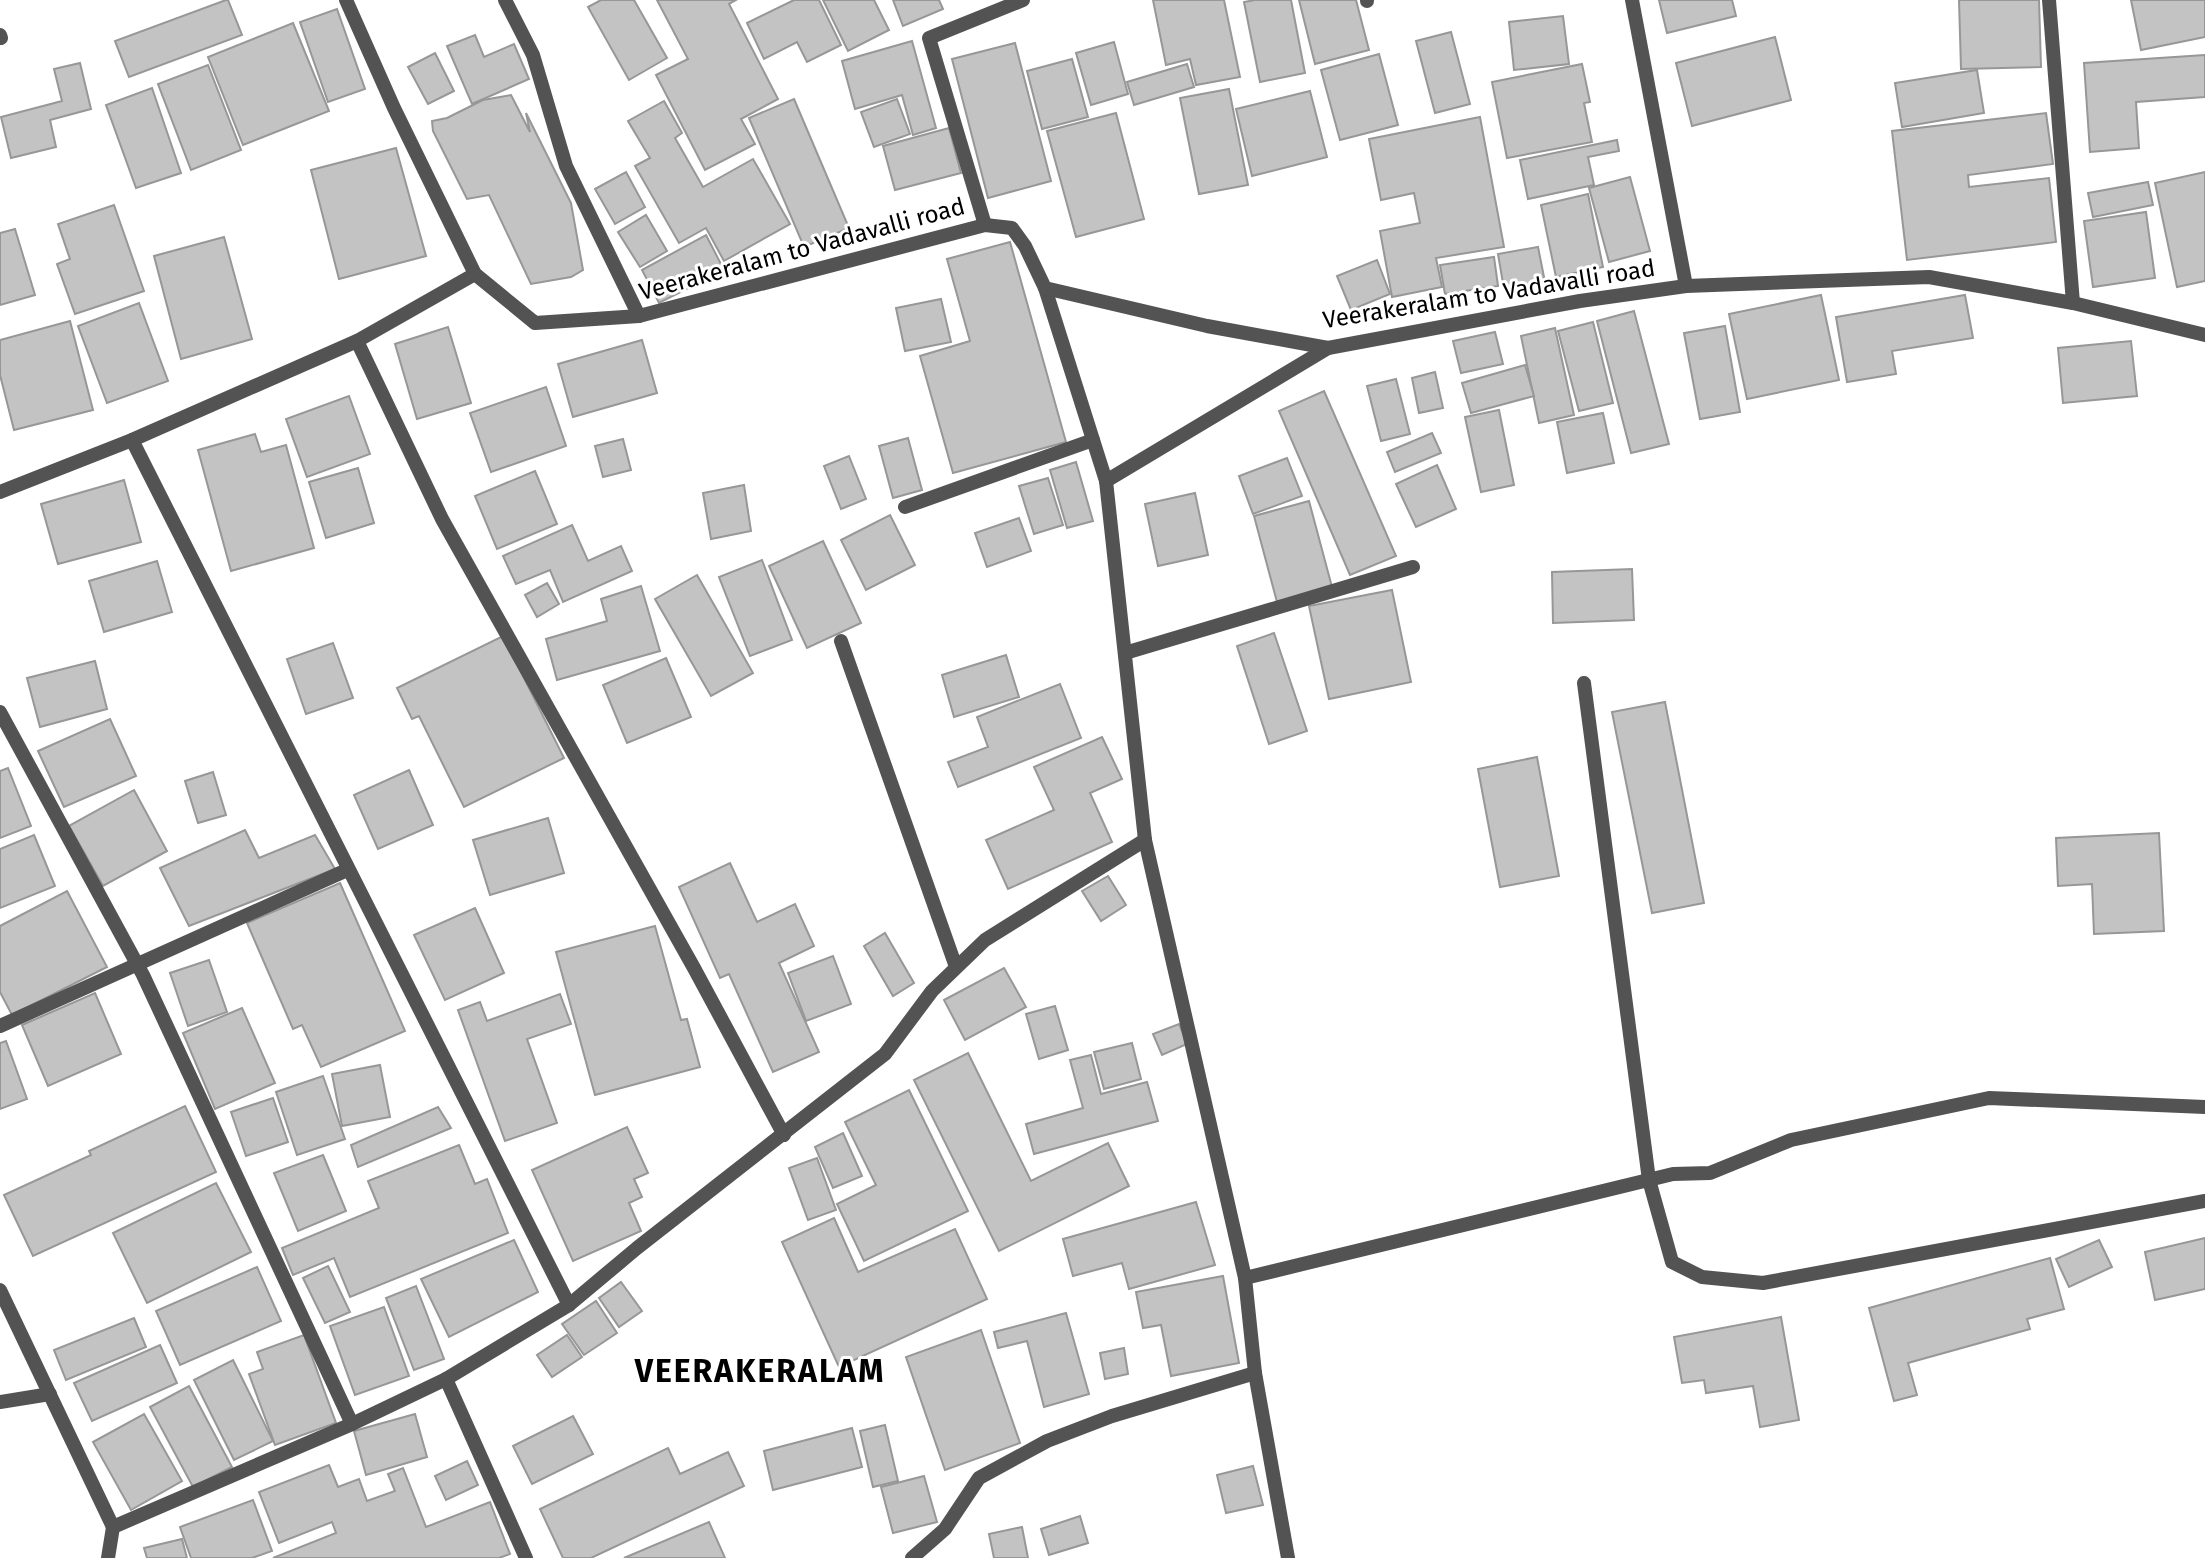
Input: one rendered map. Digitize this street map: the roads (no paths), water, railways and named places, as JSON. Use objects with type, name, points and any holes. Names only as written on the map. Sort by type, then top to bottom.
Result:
[{"type":"street","name":"Veerakeralam to Vadavalli road","points":[[346,0],[394,108],[475,274],[535,323],[639,316],[985,225],[1012,228],[1025,246],[1045,288],[1207,326],[1328,348],[1580,301],[1686,286],[1928,277],[2073,303],[2205,335]]},
{"type":"street","points":[[505,0],[533,55],[566,166],[639,316]]},
{"type":"street","points":[[985,225],[929,38],[1023,0]]},
{"type":"street","points":[[1632,0],[1686,286]]},
{"type":"street","points":[[2049,0],[2073,303]]},
{"type":"street","points":[[0,492],[132,440],[357,341],[475,274]]},
{"type":"street","points":[[1045,288],[1106,481],[1146,840],[1245,1278],[1255,1373],[1288,1558]]},
{"type":"street","points":[[357,341],[442,519],[694,968],[784,1135]]},
{"type":"street","points":[[1106,481],[1328,348]]},
{"type":"street","points":[[132,440],[347,870],[569,1304]]},
{"type":"street","points":[[905,507],[1093,440]]},
{"type":"street","points":[[1125,653],[1413,567]]},
{"type":"street","points":[[841,641],[956,967]]},
{"type":"street","points":[[1584,683],[1649,1180],[1672,1262],[1702,1277],[1763,1283],[2205,1201]]},
{"type":"street","points":[[0,712],[137,963],[352,1424]]},
{"type":"street","points":[[113,1527],[352,1424],[446,1379],[569,1304],[885,1054],[933,991],[985,940],[1146,840]]},
{"type":"street","points":[[0,1026],[347,870]]},
{"type":"street","points":[[1245,1278],[1673,1174],[1710,1173],[1791,1140],[1989,1098],[2205,1107]]},
{"type":"street","points":[[0,1290],[113,1527],[108,1558]]},
{"type":"street","points":[[912,1558],[945,1529],[979,1478],[1047,1441],[1112,1416],[1255,1373]]},
{"type":"street","points":[[446,1379],[526,1558]]},
{"type":"street","points":[[0,1402],[50,1394]]},
{"type":"district","name":"VEERAKERALAM","points":[[760,1371]]}]
